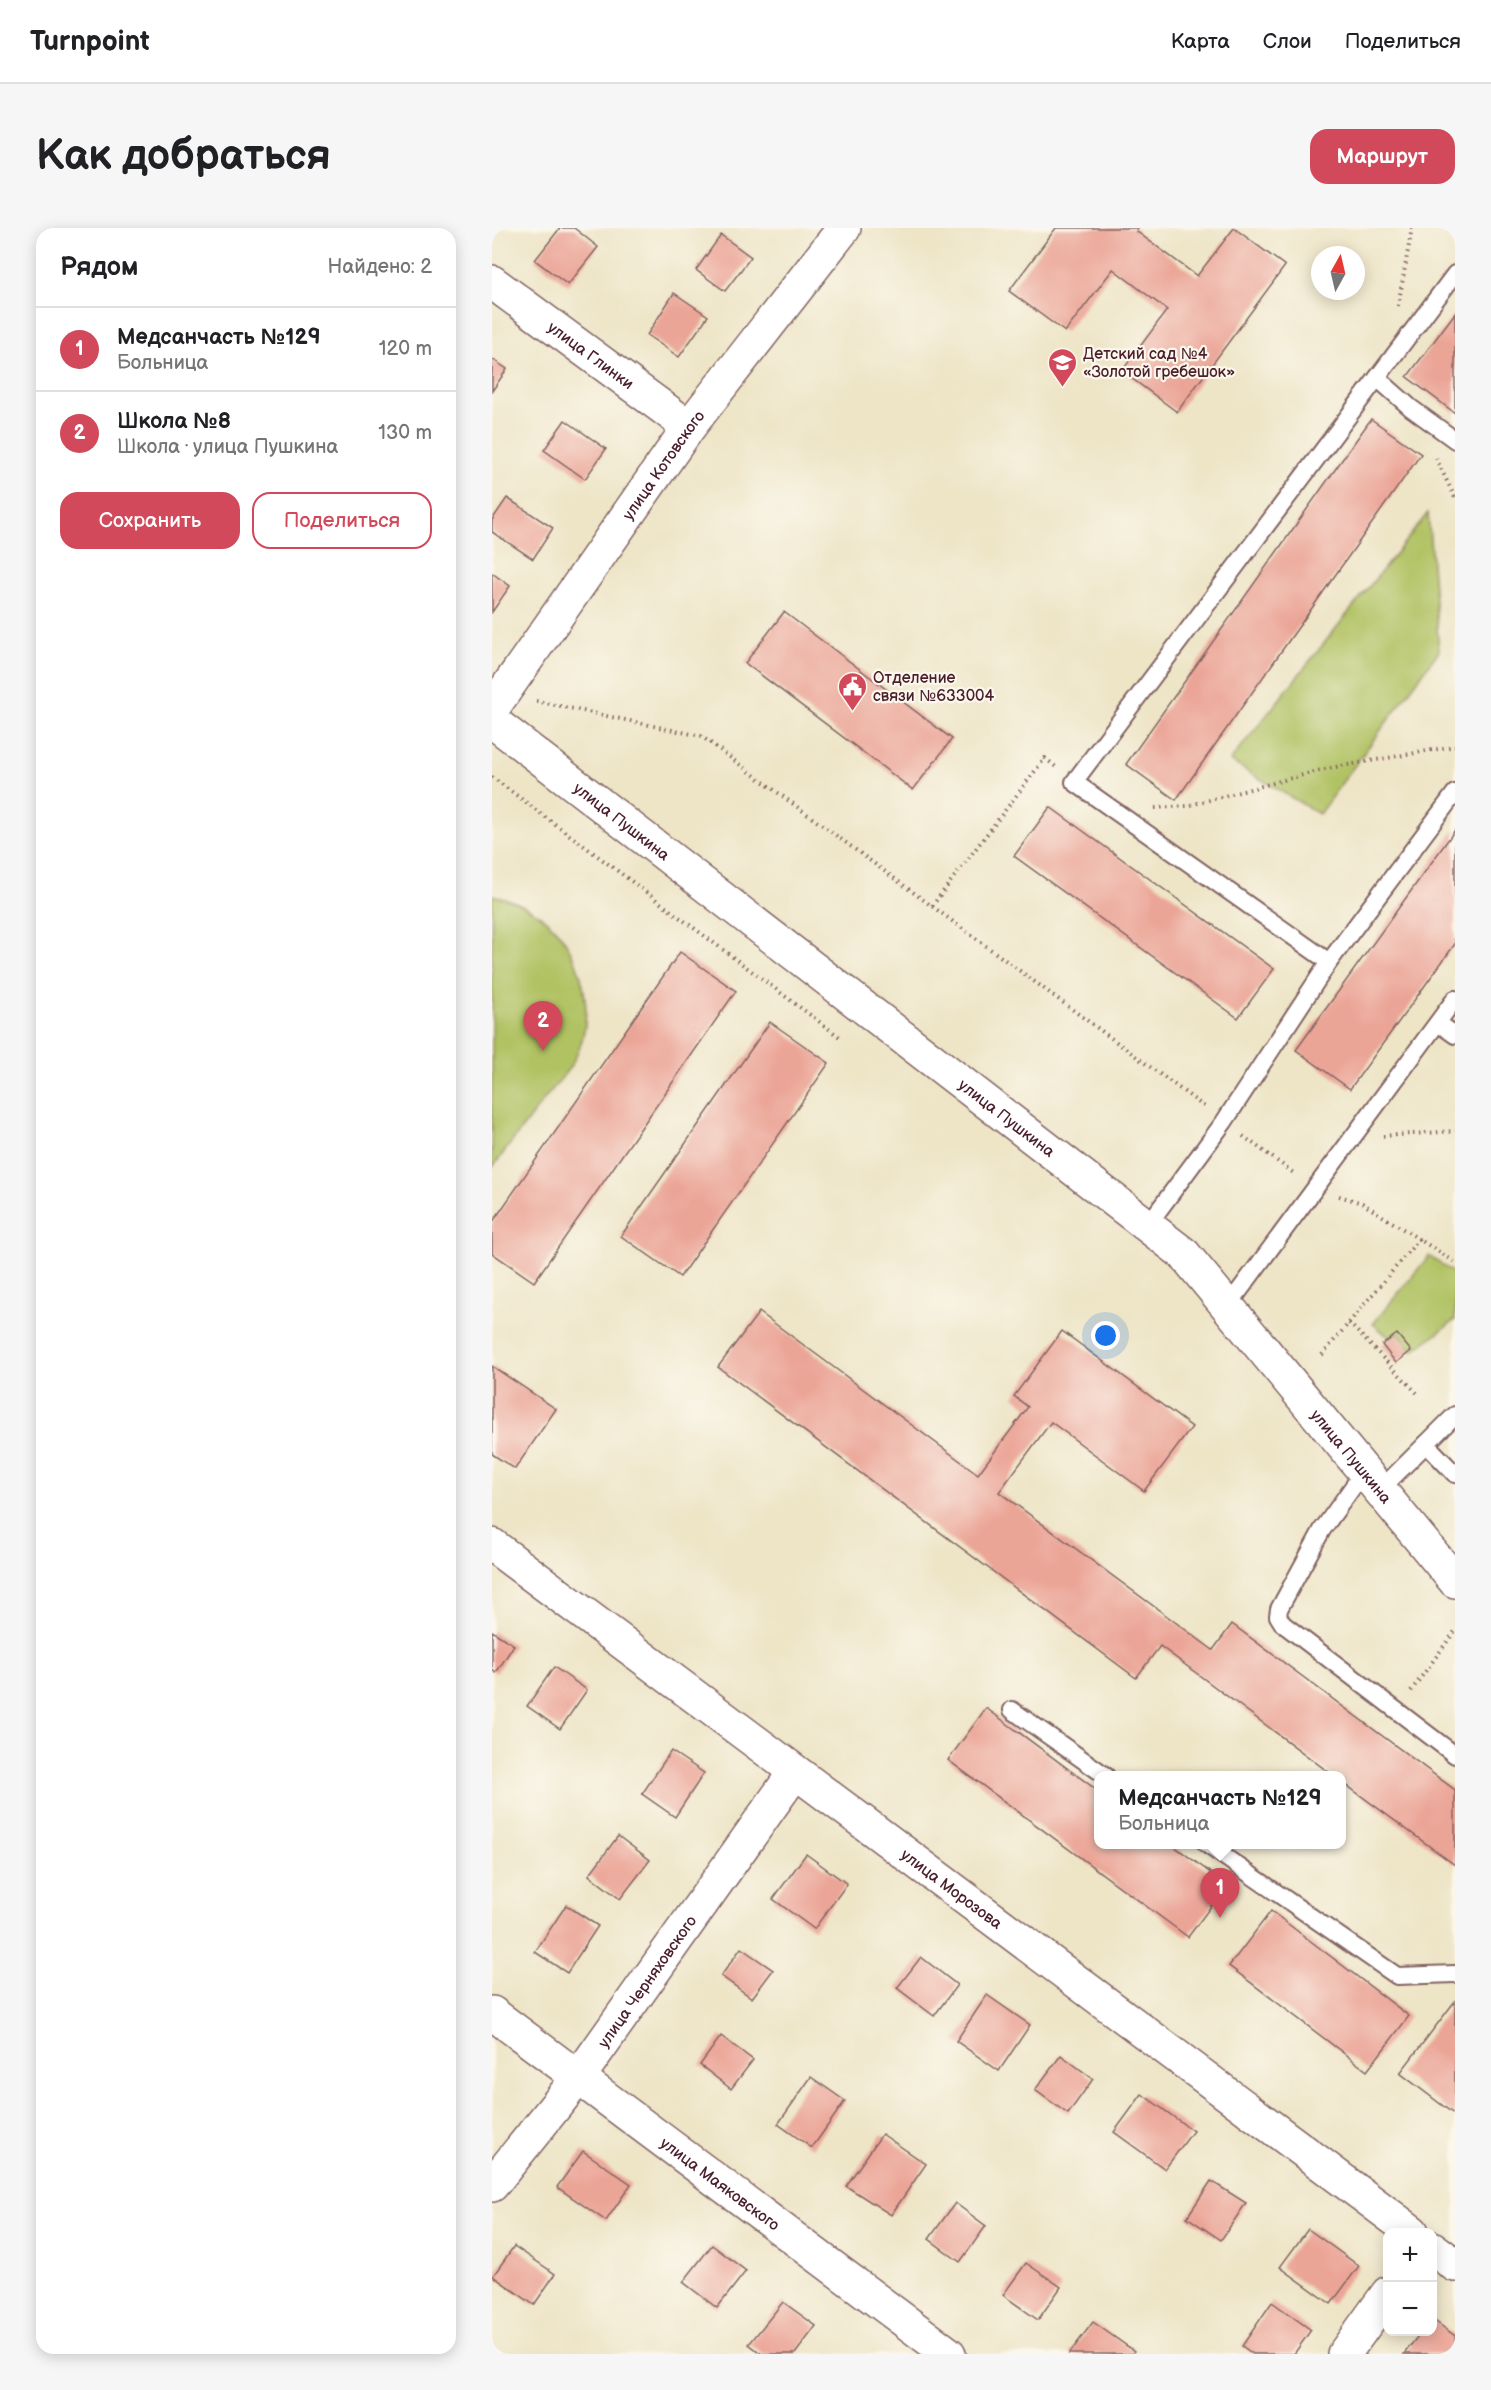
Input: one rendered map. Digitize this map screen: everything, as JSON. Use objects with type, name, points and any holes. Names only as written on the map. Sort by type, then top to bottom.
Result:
[{"type":"street","name":"улица Котовского","points":[[496,708],[689,427],[844,228]]},
{"type":"street","name":"улица Глинки","points":[[492,282],[689,427]]},
{"type":"street","name":"улица Пушкина","points":[[496,708],[1184,1254],[1455,1581]]},
{"type":"street","name":"улица Морозова","points":[[492,1545],[1407,2228]]},
{"type":"street","name":"улица Черняховского","points":[[492,2185],[578,2078],[795,1772]]},
{"type":"street","name":"улица Маяковского","points":[[492,2013],[949,2354]]},
{"type":"street","points":[[1437,2252],[1455,2265]]},
{"type":"street","points":[[1344,2354],[1383,2300]]},
{"type":"lane","points":[[1329,962],[1074,782],[1455,274]]},
{"type":"lane","points":[[1377,378],[1411,408],[1455,440]]},
{"type":"lane","points":[[1147,1226],[1224,1122],[1329,962],[1455,793]]},
{"type":"lane","points":[[1228,1306],[1455,999]]},
{"type":"lane","points":[[1438,1023],[1455,1035]]},
{"type":"lane","points":[[1455,1415],[1426,1444],[1372,1480],[1322,1530],[1279,1609],[1278,1616],[1283,1624],[1455,1755]]},
{"type":"lane","points":[[1426,1444],[1455,1473]]},
{"type":"lane","points":[[1012,1710],[1099,1771]]},
{"type":"lane","points":[[1212,1849],[1397,1976],[1455,1974]]},
{"type":"path","points":[[496,708],[701,736],[1315,1189],[1362,1203],[1455,1262]]},
{"type":"path","points":[[1115,811],[1187,806],[1325,769],[1455,746]]},
{"type":"path","points":[[932,906],[1045,758],[1074,782]]},
{"type":"path","points":[[492,777],[841,1038]]},
{"type":"path","points":[[1353,1138],[1455,1131]]},
{"type":"path","points":[[1323,1355],[1420,1238]]},
{"type":"path","points":[[1349,1323],[1419,1395]]},
{"type":"path","points":[[1396,1710],[1455,1631]]},
{"type":"green space","points":[[1428,513],[1439,651],[1319,814],[1230,761]]},
{"type":"green space","points":[[492,895],[526,907],[555,928],[575,961],[584,990],[586,1019],[573,1062],[492,1168]]},
{"type":"green space","points":[[1429,1256],[1455,1274],[1455,1320],[1413,1351],[1397,1332],[1390,1338],[1373,1324]]},
{"type":"building","points":[[560,228],[574,228],[598,247],[568,285],[535,260]]},
{"type":"building","points":[[1056,228],[1138,228],[1136,231],[1197,276],[1234,228],[1285,266],[1177,412],[1122,371],[1167,310],[1113,269],[1065,332],[1009,291]]},
{"type":"building","points":[[721,235],[751,257],[725,291],[696,270]]},
{"type":"building","points":[[674,293],[708,316],[679,357],[647,335]]},
{"type":"building","points":[[1455,313],[1455,413],[1407,377]]},
{"type":"building","points":[[492,359],[507,369],[492,391]]},
{"type":"building","points":[[1371,419],[1421,454],[1176,800],[1126,764]]},
{"type":"building","points":[[565,420],[606,449],[585,479],[544,450]]},
{"type":"building","points":[[507,498],[553,528],[533,559],[492,532],[492,520]]},
{"type":"building","points":[[492,573],[510,586],[492,612]]},
{"type":"building","points":[[784,612],[952,739],[913,790],[745,663]]},
{"type":"building","points":[[1050,807],[1274,969],[1238,1018],[1014,856]]},
{"type":"building","points":[[1455,830],[1455,944],[1350,1089],[1296,1050]]},
{"type":"building","points":[[680,952],[736,991],[534,1282],[492,1253],[492,1223]]},
{"type":"building","points":[[770,1022],[829,1063],[680,1277],[621,1236]]},
{"type":"building","points":[[759,1312],[978,1474],[1028,1407],[1014,1396],[1062,1331],[1192,1427],[1144,1491],[1051,1422],[999,1492],[1213,1650],[1232,1624],[1455,1790],[1455,1865],[1346,1785],[1346,1771],[1327,1771],[1160,1646],[1136,1678],[718,1367]]},
{"type":"building","points":[[1397,1334],[1411,1351],[1396,1363],[1382,1345]]},
{"type":"building","points":[[492,1366],[556,1409],[515,1469],[492,1454]]},
{"type":"building","points":[[492,1631],[514,1645],[496,1673],[492,1670]]},
{"type":"building","points":[[554,1667],[587,1690],[560,1729],[527,1706]]},
{"type":"building","points":[[986,1708],[1094,1788],[1094,1849],[1178,1849],[1227,1885],[1188,1937],[948,1760]]},
{"type":"building","points":[[671,1751],[704,1773],[675,1817],[642,1794]]},
{"type":"building","points":[[618,1836],[650,1860],[620,1899],[589,1875]]},
{"type":"building","points":[[806,1854],[847,1884],[814,1929],[773,1899]]},
{"type":"building","points":[[566,1905],[598,1926],[567,1973],[535,1952]]},
{"type":"building","points":[[1271,1911],[1409,2016],[1367,2071],[1229,1966]]},
{"type":"building","points":[[741,1948],[773,1970],[752,1998],[721,1976]]},
{"type":"building","points":[[921,1957],[957,1985],[934,2016],[897,1988]]},
{"type":"building","points":[[987,1995],[1030,2025],[999,2071],[956,2041]]},
{"type":"building","points":[[1455,2001],[1455,2115],[1400,2073]]},
{"type":"building","points":[[721,2036],[753,2060],[731,2089],[700,2065]]},
{"type":"building","points":[[1061,2055],[1093,2079],[1068,2114],[1035,2090]]},
{"type":"building","points":[[811,2077],[845,2101],[812,2148],[778,2124]]},
{"type":"building","points":[[1142,2094],[1193,2131],[1165,2169],[1114,2132]]},
{"type":"building","points":[[882,2134],[926,2164],[891,2215],[846,2186]]},
{"type":"building","points":[[583,2151],[631,2184],[606,2221],[557,2187]]},
{"type":"building","points":[[1211,2181],[1246,2203],[1221,2240],[1187,2217]]},
{"type":"building","points":[[955,2203],[986,2226],[960,2262],[929,2239]]},
{"type":"building","points":[[1308,2229],[1359,2266],[1331,2304],[1280,2267]]},
{"type":"building","points":[[712,2245],[746,2271],[717,2308],[683,2282]]},
{"type":"building","points":[[514,2246],[555,2274],[534,2305],[493,2276]]},
{"type":"building","points":[[1026,2263],[1061,2287],[1038,2320],[1003,2295]]},
{"type":"building","points":[[783,2302],[816,2326],[795,2354],[762,2354],[749,2344]]},
{"type":"building","points":[[1272,2302],[1311,2330],[1294,2354],[1253,2354],[1242,2346]]},
{"type":"building","points":[[1093,2322],[1134,2351],[1132,2354],[1069,2354]]},
{"type":"building","points":[[1437,2323],[1455,2336],[1455,2354],[1404,2354],[1418,2336],[1437,2336]]},
{"type":"place","name":"Детский сад №4 «Золотой гребешок»","points":[[1062,388]]},
{"type":"place","name":"Отделение связи №633004","points":[[852,712]]},
{"type":"place","name":"Школа №8","points":[[543,1051]]},
{"type":"place","name":"Медсанчасть №129","points":[[1220,1918]]}]
